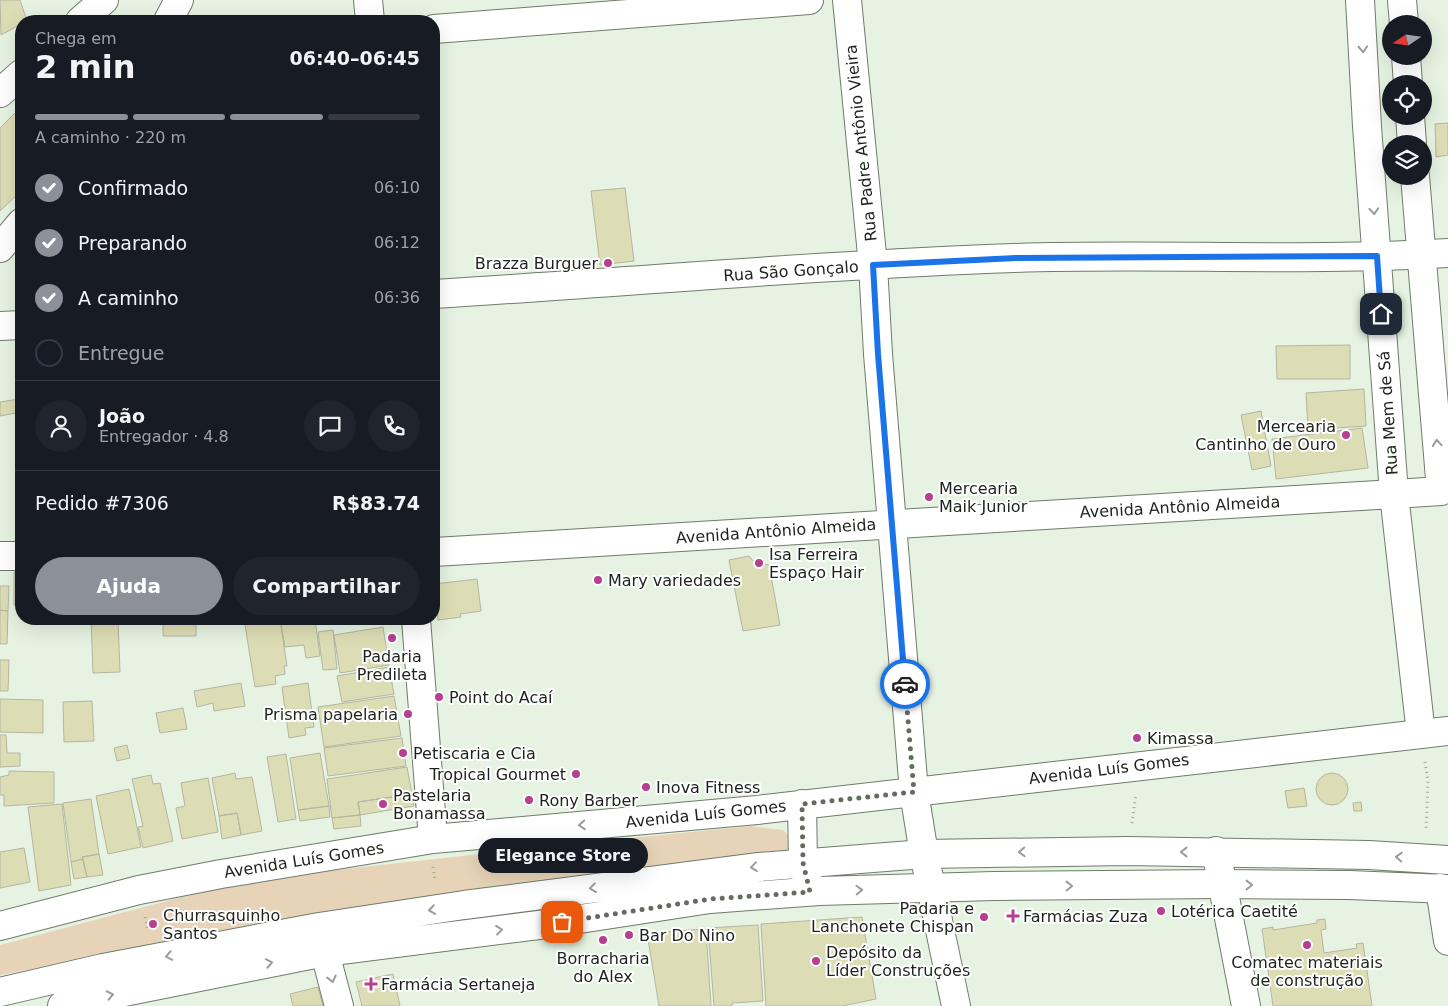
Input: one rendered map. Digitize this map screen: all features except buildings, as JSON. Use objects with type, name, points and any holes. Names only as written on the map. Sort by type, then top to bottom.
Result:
[{"type":"street","points":[[87,15],[104,0]]},
{"type":"street","points":[[171,15],[179,0]]},
{"type":"street","points":[[368,0],[369,15]]},
{"type":"street","points":[[440,29],[809,0]]},
{"type":"street","name":"Rua Padre Antônio Vieira","points":[[847,0],[873,265],[878,354],[914,792],[924,854],[933,888],[956,1006]]},
{"type":"street","name":"Rua Mem de Sá","points":[[1360,0],[1367,126],[1394,494],[1421,734]]},
{"type":"street","points":[[1402,0],[1403,15]]},
{"type":"street","points":[[0,93],[15,79]]},
{"type":"street","points":[[1416,185],[1444,491]]},
{"type":"street","points":[[0,248],[15,230]]},
{"type":"street","name":"Rua São Gonçalo","points":[[440,294],[873,265],[1016,258],[1377,256],[1448,253]]},
{"type":"street","points":[[0,326],[15,325]]},
{"type":"street","name":"Avenida Antônio Almeida","points":[[440,552],[1444,491]]},
{"type":"street","points":[[0,556],[15,556]]},
{"type":"street","points":[[416,625],[433,839]]},
{"type":"street","name":"Avenida Luís Gomes","points":[[0,926],[148,888],[433,839],[656,820],[1448,731]]},
{"type":"street","points":[[802,804],[803,863],[810,892]]},
{"type":"street","points":[[62,1006],[213,974],[322,940],[464,905],[759,866],[924,854],[1128,850],[1369,855],[1448,860]]},
{"type":"street","points":[[1216,851],[1246,1006]]},
{"type":"street","points":[[0,992],[103,968],[207,948],[547,924],[710,899],[810,892],[933,888],[1222,884],[1349,885],[1444,889],[1448,941]]},
{"type":"street","points":[[322,940],[339,1006]]},
{"type":"street","points":[[207,948],[213,974]]},
{"type":"path","points":[[1421,734],[1428,781],[1427,813]]},
{"type":"path","points":[[1128,850],[1140,766]]},
{"type":"path","points":[[143,909],[149,935]]},
{"type":"shaded area","points":[[751,826],[783,830],[790,837],[790,854],[669,864],[506,886],[119,952],[0,975],[0,945],[197,893],[289,875]]},
{"type":"way so far","points":[[562,922],[710,899],[810,892],[803,863],[802,804],[914,792],[905,684]]},
{"type":"place","name":"Brazza Burguer","points":[[608,263]]},
{"type":"place","name":"Mercearia Cantinho de Ouro","points":[[1346,435]]},
{"type":"place","name":"Mercearia Maik Junior","points":[[929,497]]},
{"type":"place","name":"Isa Ferreira Espaço Hair","points":[[759,563]]},
{"type":"place","name":"Mary variedades","points":[[598,580]]},
{"type":"place","name":"Padaria Predileta","points":[[392,638]]},
{"type":"place","name":"Point do Acaí","points":[[439,697]]},
{"type":"place","name":"Prisma papelaria","points":[[408,714]]},
{"type":"place","name":"Kimassa","points":[[1137,738]]},
{"type":"place","name":"Petiscaria e Cia","points":[[403,753]]},
{"type":"place","name":"Tropical Gourmet","points":[[576,774]]},
{"type":"place","name":"Inova Fitness","points":[[646,787]]},
{"type":"place","name":"Rony Barber","points":[[529,800]]},
{"type":"place","name":"Pastelaria Bonamassa","points":[[383,804]]},
{"type":"place","name":"Lotérica Caetité","points":[[1161,911]]},
{"type":"place","name":"Farmácias Zuza","points":[[1013,916]]},
{"type":"place","name":"Padaria e Lanchonete Chispan","points":[[984,917]]},
{"type":"place","name":"Elegance Store","points":[[562,922]]},
{"type":"place","name":"Churrasquinho Santos","points":[[153,924]]},
{"type":"place","name":"Bar Do Nino","points":[[629,935]]},
{"type":"place","name":"Borracharia do Alex","points":[[603,940]]},
{"type":"place","name":"Comatec materiais de construção","points":[[1307,945]]},
{"type":"place","name":"Depósito da Líder Construções","points":[[816,961]]},
{"type":"place","name":"Farmácia Sertaneja","points":[[371,984]]},
{"type":"route","points":[[905,684],[878,354],[873,265],[1016,258],[1377,256],[1381,314]]}]
